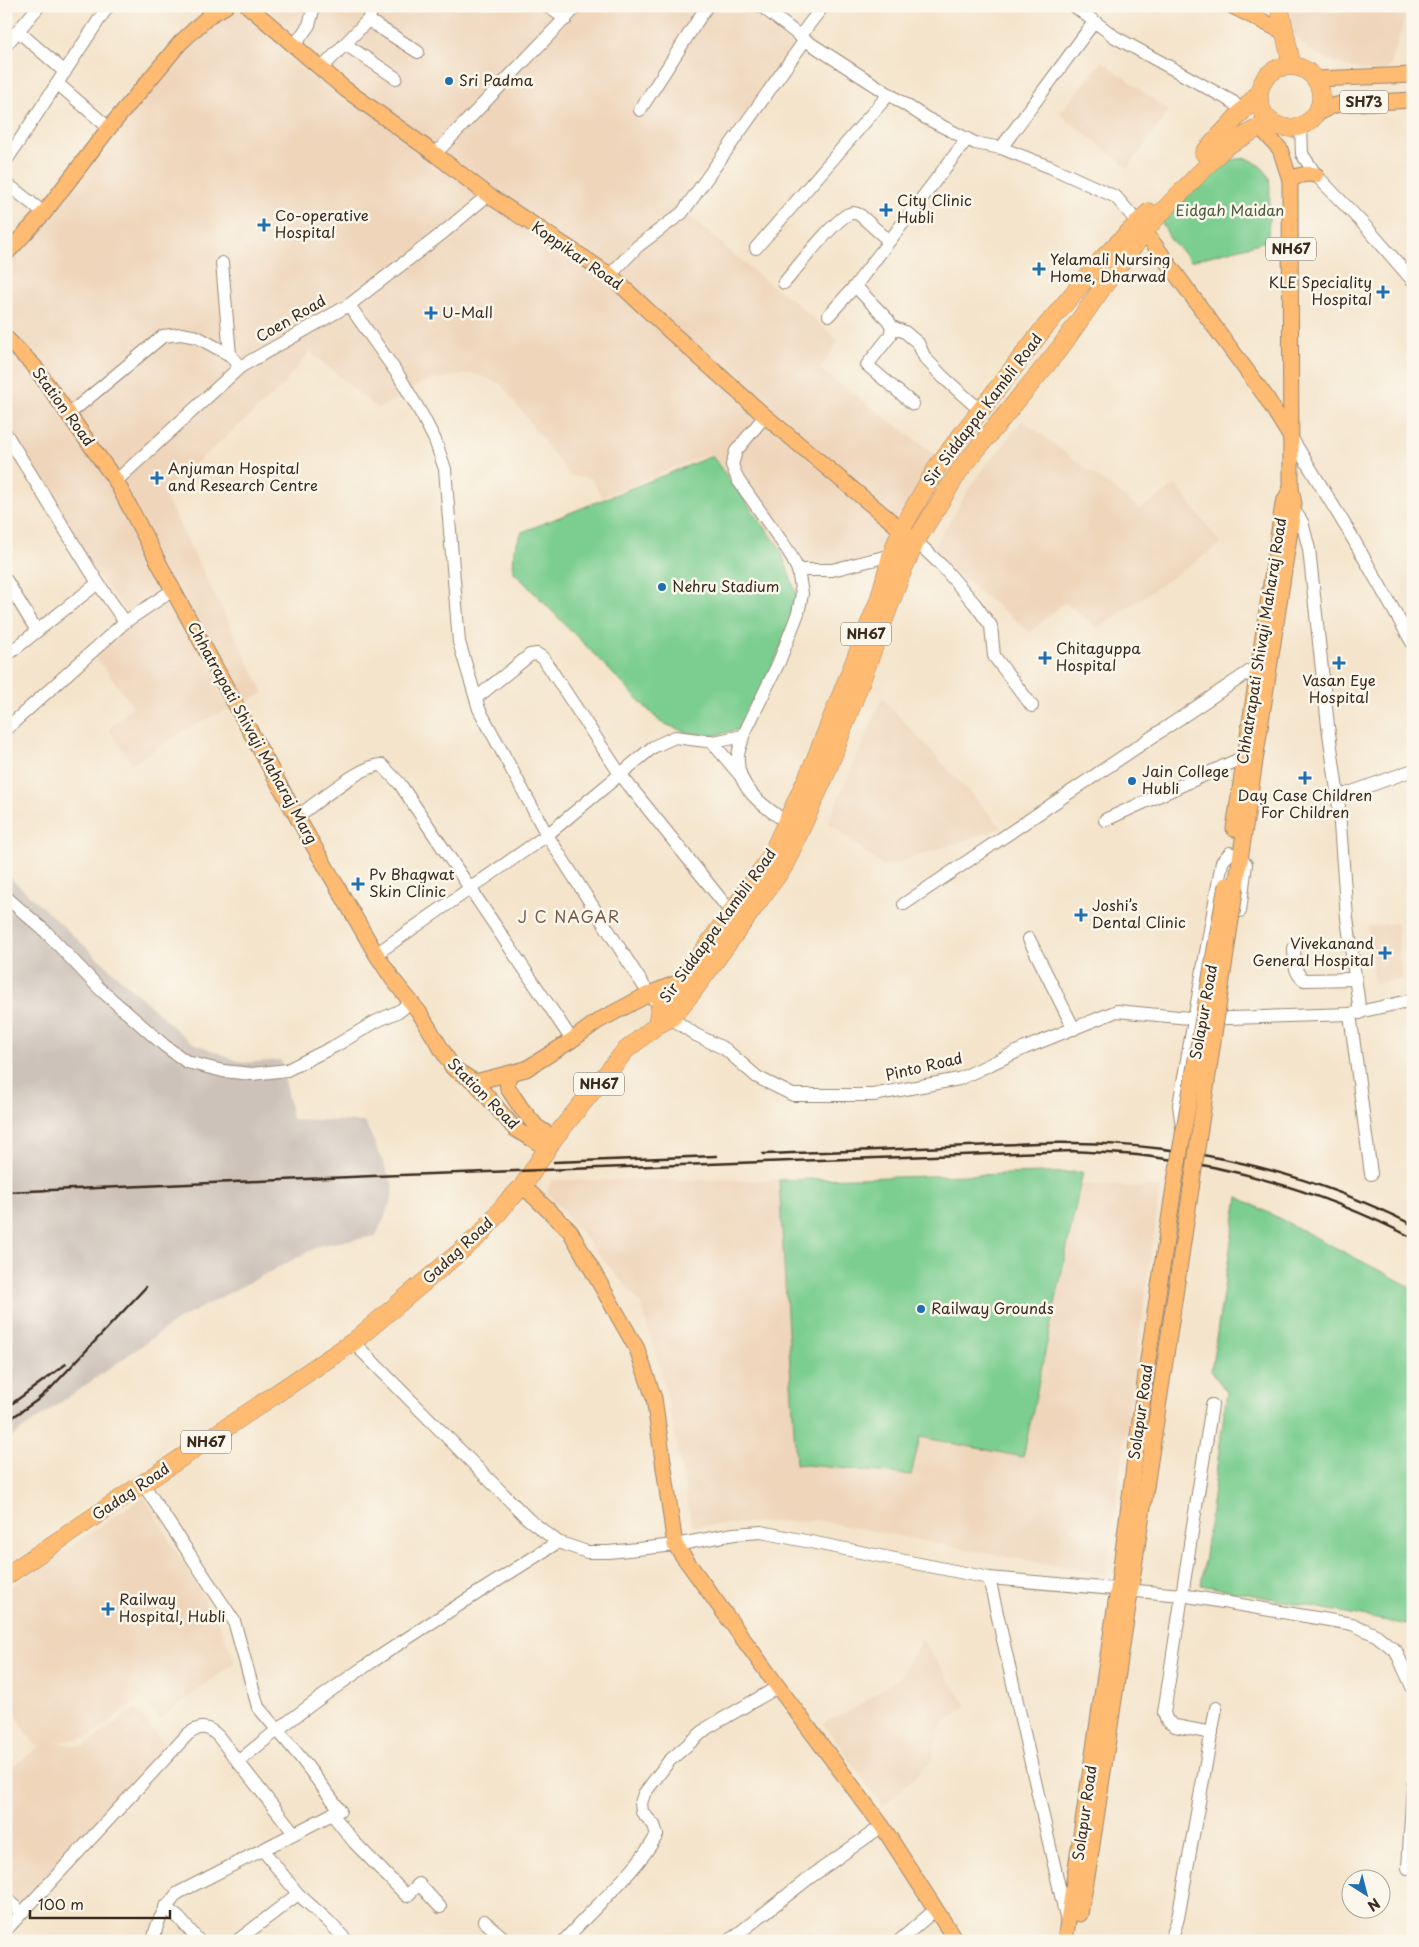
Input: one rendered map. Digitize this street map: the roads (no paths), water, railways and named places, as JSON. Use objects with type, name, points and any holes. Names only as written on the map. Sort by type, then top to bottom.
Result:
[{"type":"highway","points":[[1265,124],[1290,128],[1301,126],[1312,120],[1317,114],[1322,96],[1316,79],[1304,68],[1292,66],[1279,6]]},
{"type":"highway","name":"NH67","points":[[1141,228],[1225,147],[1265,124],[1259,93],[1262,83],[1269,74],[1280,68],[1292,66]]},
{"type":"highway","name":"Sir Siddappa Kambli Road","points":[[659,1011],[694,990],[784,866],[827,771],[913,546],[959,471],[1060,348],[1112,274],[1141,228],[1259,93]]},
{"type":"highway","name":"Sir Siddappa Kambli Road","points":[[659,1011],[770,858],[788,823],[879,600],[891,556],[901,530],[939,464],[1041,332],[1102,259],[1141,228]]},
{"type":"highway","name":"NH67","points":[[550,1143],[659,1011]]},
{"type":"highway","name":"Gadag Road","points":[[6,1576],[353,1342],[481,1234],[507,1202],[524,1186],[550,1143]]},
{"type":"highway","name":"Gadag Road","points":[[6,1564],[347,1334],[401,1303]]},
{"type":"main road","points":[[6,254],[44,214],[109,128],[180,43],[210,15],[226,6]]},
{"type":"main road","name":"Koppikar Road","points":[[248,6],[345,89],[488,195],[610,275],[765,416],[901,530],[913,546]]},
{"type":"main road","points":[[1232,6],[1284,32]]},
{"type":"main road","name":"SH73","points":[[1316,79],[1413,75]]},
{"type":"main road","name":"SH73","points":[[1317,114],[1341,104],[1413,100]]},
{"type":"main road","name":"NH67","points":[[1265,124],[1280,148],[1290,180],[1290,380]]},
{"type":"main road","points":[[1290,180],[1299,175],[1316,175]]},
{"type":"main road","points":[[1141,228],[1266,397],[1291,437]]},
{"type":"main road","name":"Station Road","points":[[6,338],[34,366],[116,481]]},
{"type":"main road","points":[[1266,397],[1274,400],[1282,398],[1290,380]]},
{"type":"main road","points":[[1235,856],[1293,509],[1291,488],[1290,380]]},
{"type":"main road","name":"Chhatrapati Shivaji Maharaj Marg","points":[[116,481],[173,590],[297,817],[376,954],[394,981]]},
{"type":"main road","name":"Chhatrapati Shivaji Maharaj Road","points":[[1231,886],[1244,757],[1283,504],[1291,488]]},
{"type":"main road","name":"Solapur Road","points":[[1124,1590],[1147,1366],[1174,1188],[1231,886]]},
{"type":"main road","name":"Solapur Road","points":[[1070,1937],[1124,1590],[1191,1189],[1231,886]]},
{"type":"main road","name":"Station Road","points":[[394,981],[419,1012],[453,1068],[475,1082],[515,1129],[550,1143]]},
{"type":"main road","points":[[475,1082],[526,1069],[598,1021],[659,1011]]},
{"type":"main road","points":[[511,1073],[507,1081],[508,1088],[516,1101],[550,1143]]},
{"type":"main road","points":[[524,1186],[570,1231],[637,1349],[654,1398],[675,1545],[882,1826],[956,1941]]},
{"type":"street","points":[[6,45],[39,6]]},
{"type":"street","points":[[6,160],[108,6]]},
{"type":"street","points":[[294,46],[309,25],[314,6]]},
{"type":"street","points":[[321,69],[368,20],[374,6]]},
{"type":"street","points":[[547,6],[566,19]]},
{"type":"street","points":[[435,154],[577,6]]},
{"type":"street","points":[[640,110],[707,6]]},
{"type":"street","points":[[761,6],[802,38],[926,118],[975,143],[1001,148],[1050,167],[1116,197],[1141,228]]},
{"type":"street","points":[[610,275],[638,246],[682,213],[823,6]]},
{"type":"street","points":[[1074,6],[1114,38],[1233,102],[1242,111]]},
{"type":"street","points":[[368,20],[418,52]]},
{"type":"street","points":[[1001,148],[1094,22]]},
{"type":"street","points":[[18,31],[65,72]]},
{"type":"street","points":[[345,44],[396,78]]},
{"type":"street","points":[[58,84],[109,128]]},
{"type":"street","points":[[756,248],[889,94]]},
{"type":"street","points":[[1301,126],[1302,154],[1316,175],[1368,229],[1413,281]]},
{"type":"street","points":[[829,315],[855,286],[967,139]]},
{"type":"street","points":[[6,182],[44,214]]},
{"type":"street","name":"Coen Road","points":[[116,481],[240,367],[349,305],[444,232],[488,195]]},
{"type":"street","points":[[784,283],[831,229],[848,214],[855,212],[860,215],[890,241]]},
{"type":"street","points":[[222,263],[230,355]]},
{"type":"street","points":[[855,286],[888,320],[892,327],[905,332],[918,343],[931,365],[981,411]]},
{"type":"street","points":[[349,305],[399,376],[422,415],[435,440],[445,469],[459,642],[479,710],[547,835],[659,1011]]},
{"type":"street","points":[[892,327],[890,336],[867,365],[913,404]]},
{"type":"street","points":[[68,414],[164,336],[181,334],[197,338],[230,355],[240,367]]},
{"type":"street","points":[[740,775],[738,755],[743,736],[779,662],[798,613],[802,594],[798,570],[789,552],[738,480],[732,465],[736,451],[765,416]]},
{"type":"street","points":[[6,434],[98,583],[125,622]]},
{"type":"street","points":[[1291,437],[1348,530],[1413,644]]},
{"type":"street","points":[[1293,509],[1302,522],[1309,549],[1328,726],[1338,797],[1347,918],[1355,979],[1355,1013],[1371,1174]]},
{"type":"street","points":[[798,570],[832,570],[891,556],[913,546],[942,566],[974,603],[991,626],[994,656],[1032,706]]},
{"type":"street","points":[[6,580],[37,631]]},
{"type":"street","points":[[6,656],[98,583]]},
{"type":"street","points":[[6,729],[125,622],[173,590]]},
{"type":"street","points":[[476,698],[530,655],[537,654],[544,658],[620,774],[731,912]]},
{"type":"street","points":[[904,904],[1259,665]]},
{"type":"street","points":[[376,954],[547,835],[654,747],[675,737],[711,741],[743,736]]},
{"type":"street","points":[[711,741],[740,775],[749,792],[772,813],[788,823]]},
{"type":"street","points":[[1105,820],[1244,757]]},
{"type":"street","points":[[297,817],[359,772],[375,765],[382,765],[400,784],[572,1040]]},
{"type":"street","points":[[1338,797],[1413,770]]},
{"type":"street","points":[[1184,1132],[1179,1105],[1222,862],[1235,856],[1246,864],[1245,876],[1217,1018],[1207,1125],[1198,1138]]},
{"type":"street","points":[[6,897],[46,932],[101,990],[165,1046],[187,1062],[223,1071],[252,1074],[287,1070],[401,1010],[410,1002]]},
{"type":"street","points":[[1029,939],[1074,1029]]},
{"type":"street","points":[[1294,948],[1296,970],[1298,975],[1304,980],[1355,979]]},
{"type":"street","name":"Pinto Road","points":[[659,1011],[696,1035],[725,1049],[757,1077],[793,1095],[873,1094],[959,1079],[1025,1048],[1117,1011],[1195,1018],[1355,1013],[1413,1000]]},
{"type":"street","points":[[353,1342],[528,1519],[558,1542],[586,1552],[609,1552],[675,1545],[734,1534],[761,1532],[989,1578],[1182,1595],[1352,1624],[1376,1635],[1396,1651],[1413,1689]]},
{"type":"street","points":[[1212,1405],[1164,1713],[1166,1721],[1175,1726],[1212,1733]]},
{"type":"street","points":[[143,1484],[234,1621],[258,1708],[340,1810],[178,1893],[165,1907],[154,1941]]},
{"type":"street","points":[[238,1762],[313,1703],[558,1542]]},
{"type":"street","points":[[989,1578],[1070,1937]]},
{"type":"street","points":[[564,1941],[586,1916],[617,1888],[652,1845],[657,1835],[654,1825],[642,1812],[641,1803],[644,1794],[669,1761],[707,1728],[778,1687]]},
{"type":"street","points":[[1171,1941],[1178,1918],[1216,1708]]},
{"type":"street","points":[[6,1930],[188,1734],[198,1728],[205,1726],[212,1730],[294,1834]]},
{"type":"street","points":[[1408,1868],[1413,1785]]},
{"type":"street","points":[[332,1814],[354,1842],[407,1896],[419,1884],[440,1907]]},
{"type":"street","points":[[729,1941],[809,1878],[882,1826]]},
{"type":"street","points":[[263,1850],[298,1894],[328,1920],[340,1938]]},
{"type":"street","points":[[237,1941],[298,1894]]},
{"type":"street","points":[[6,1898],[21,1913]]},
{"type":"street","points":[[165,1907],[179,1918],[200,1941]]},
{"type":"street","points":[[899,1941],[936,1910]]},
{"type":"street","points":[[484,1921],[507,1941]]},
{"type":"railway","points":[[763,1154],[1047,1143],[1118,1145],[1162,1149],[1205,1155],[1290,1176],[1373,1206],[1413,1225]]},
{"type":"railway","points":[[6,1192],[373,1176],[1073,1151],[1145,1156],[1214,1167],[1249,1175],[1316,1196],[1413,1238]]},
{"type":"railway","points":[[554,1162],[716,1156]]},
{"type":"railway","points":[[6,1422],[51,1388],[146,1287]]},
{"type":"railway","points":[[6,1408],[66,1364]]},
{"type":"place","name":"Sri Padma","points":[[449,81]]},
{"type":"place","name":"City Clinic Hubli","points":[[886,210]]},
{"type":"place","name":"Co-operative Hospital","points":[[264,225]]},
{"type":"place","name":"Yelamali Nursing Home, Dharwad","points":[[1039,269]]},
{"type":"place","name":"KLE Speciality Hospital","points":[[1383,292]]},
{"type":"place","name":"U-Mall","points":[[431,313]]},
{"type":"place","name":"Anjuman Hospital and Research Centre","points":[[157,478]]},
{"type":"place","name":"Nehru Stadium","points":[[662,587]]},
{"type":"place","name":"Chitaguppa Hospital","points":[[1045,658]]},
{"type":"place","name":"Vasan Eye Hospital","points":[[1339,663]]},
{"type":"place","name":"Day Case Children For Children","points":[[1305,778]]},
{"type":"place","name":"Jain College Hubli","points":[[1132,781]]},
{"type":"place","name":"Pv Bhagwat Skin Clinic","points":[[358,884]]},
{"type":"place","name":"Joshi’s Dental Clinic","points":[[1081,915]]},
{"type":"place","name":"Vivekanand General Hospital","points":[[1385,953]]},
{"type":"place","name":"Railway Grounds","points":[[921,1309]]},
{"type":"place","name":"Railway Hospital, Hubli","points":[[108,1609]]},
{"type":"district","name":"J C NAGAR","points":[[569,917]]},
{"type":"park label","name":"Eidgah Maidan","points":[[1230,211]]}]
